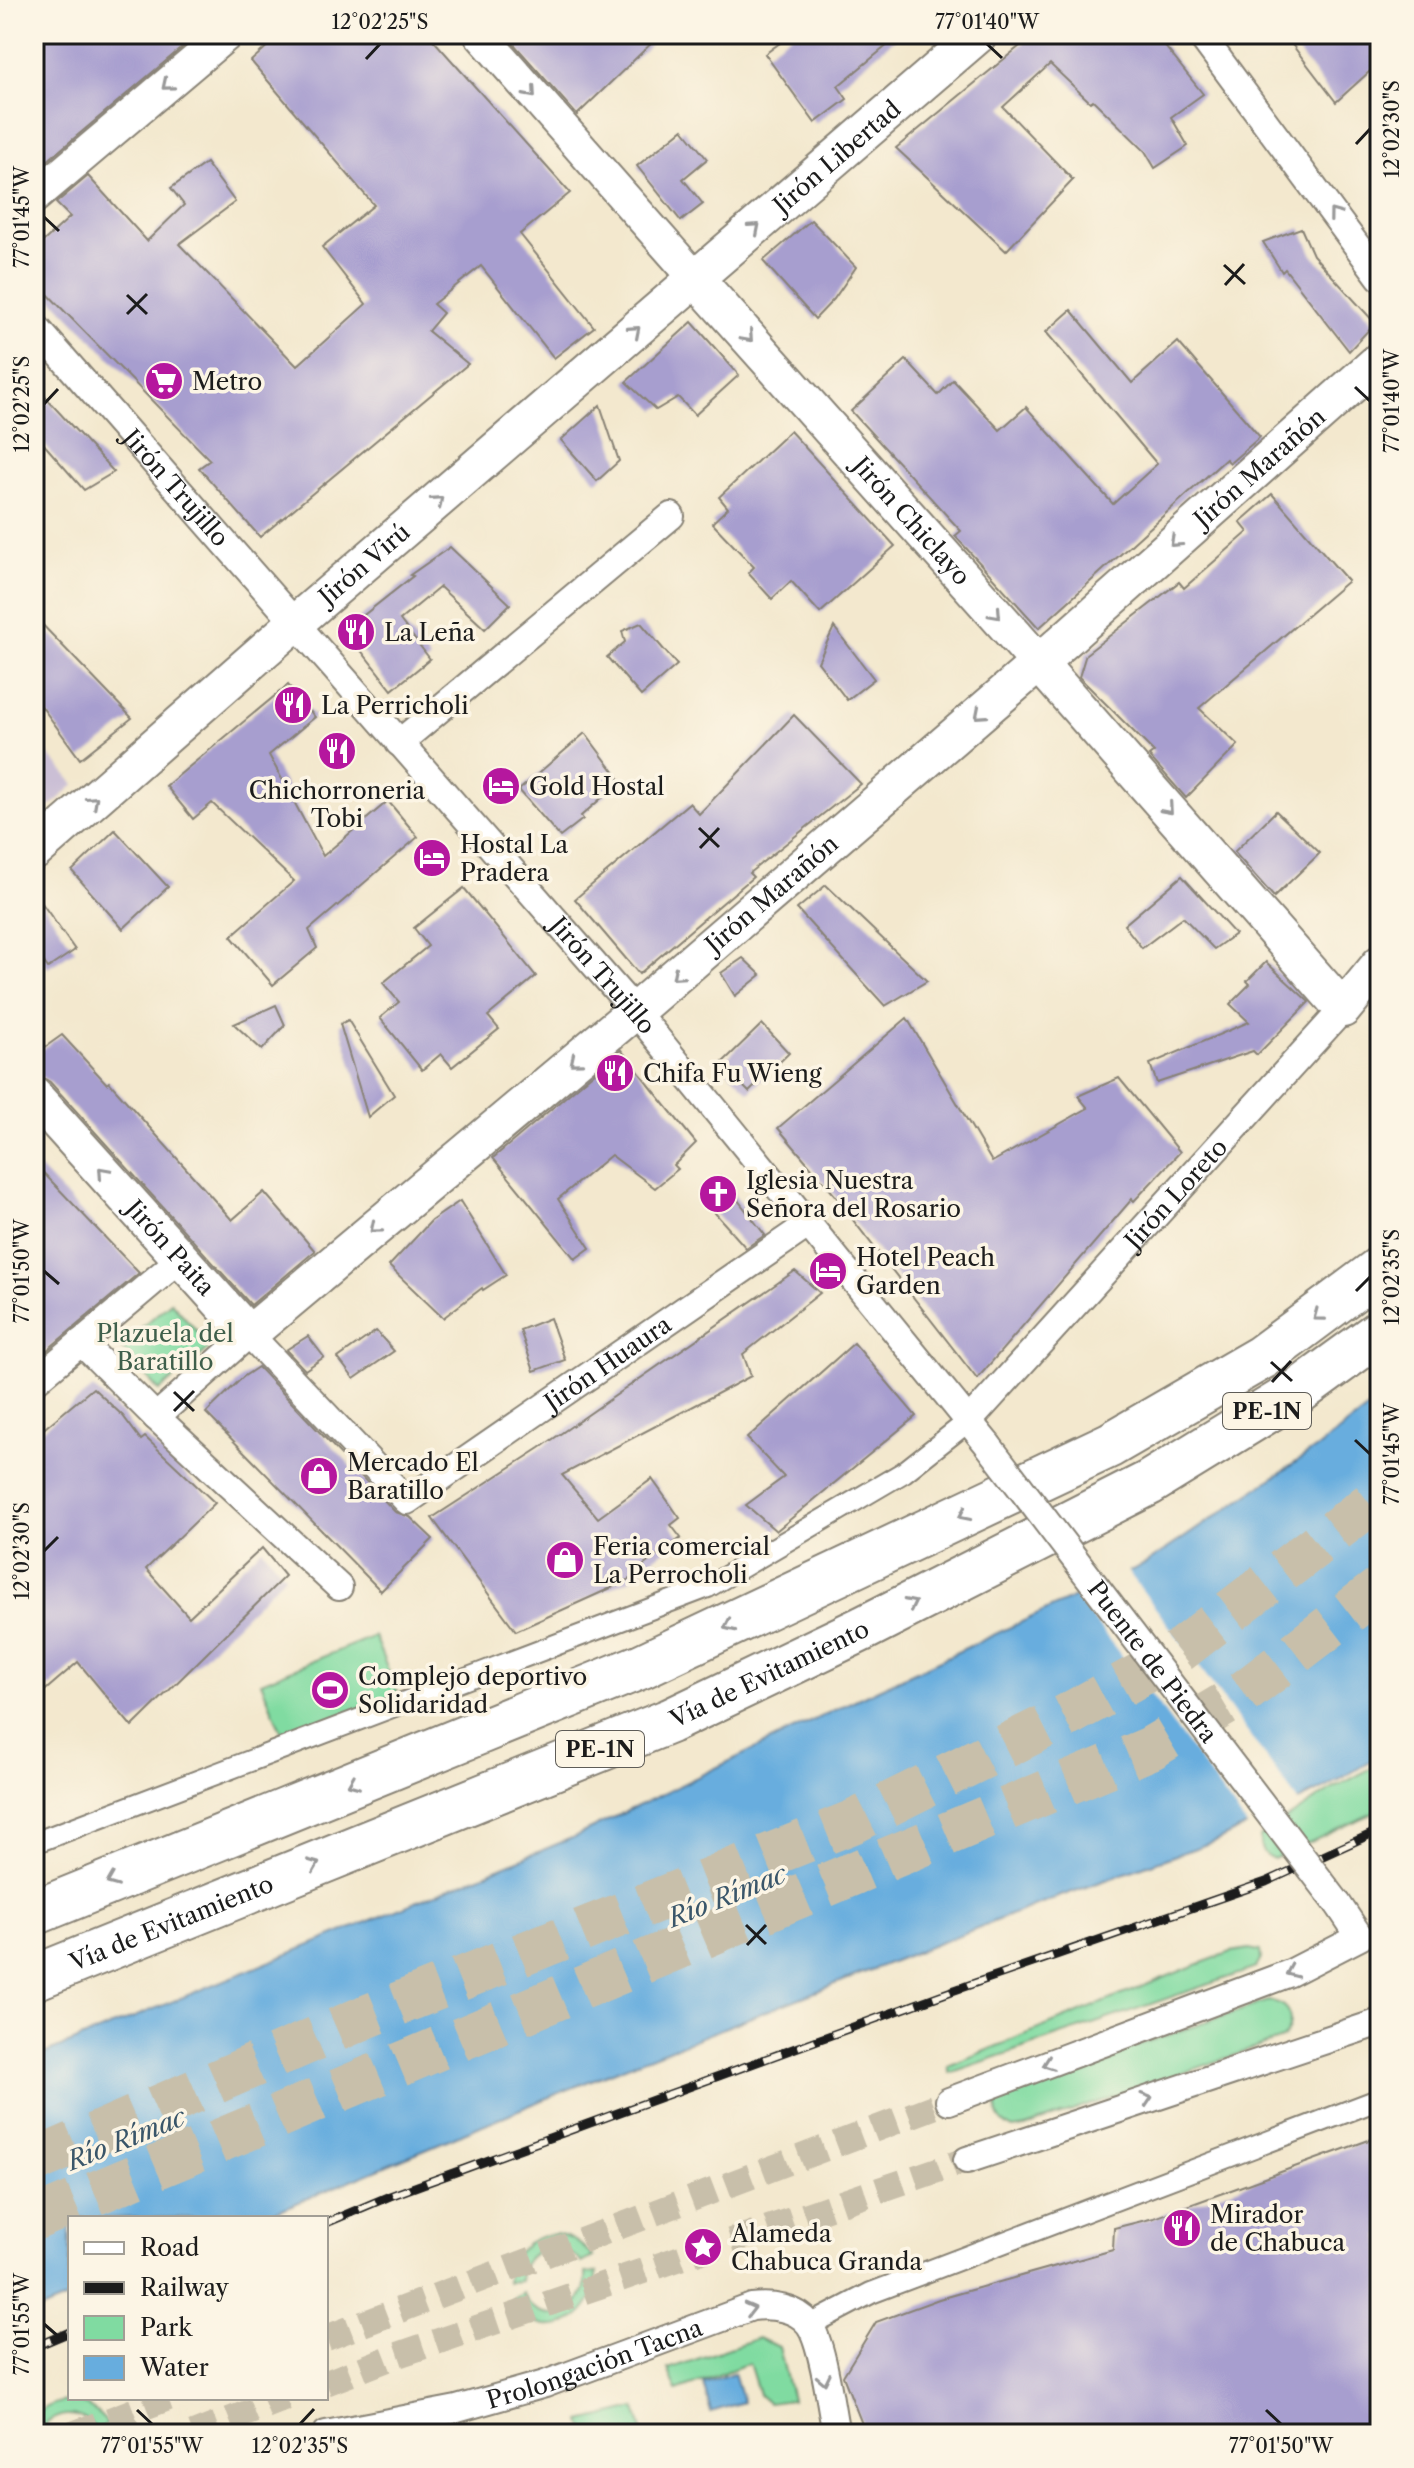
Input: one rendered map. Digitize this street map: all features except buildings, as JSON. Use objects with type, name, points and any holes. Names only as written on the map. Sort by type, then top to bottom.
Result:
[{"type":"highway","name":"PE-1N","points":[[47,1904],[642,1666],[1110,1445],[1262,1357],[1380,1269]]},
{"type":"highway","name":"Vía de Evitamiento","points":[[34,1978],[670,1721],[864,1628],[1149,1483],[1299,1391],[1380,1332]]},
{"type":"main road","name":"Jirón Libertad","points":[[696,279],[979,34]]},
{"type":"main road","name":"Jirón Virú","points":[[34,852],[696,279]]},
{"type":"main road","name":"Jirón Chiclayo","points":[[696,279],[1343,1009]]},
{"type":"main road","name":"Jirón Marañón","points":[[249,1334],[635,1011],[1039,663],[1380,360]]},
{"type":"main road","name":"Jirón Loreto","points":[[1343,1009],[1380,964]]},
{"type":"main road","name":"Jirón Paita","points":[[34,1096],[249,1334]]},
{"type":"street","points":[[34,197],[227,34]]},
{"type":"street","name":"Jirón Chiclayo","points":[[480,34],[696,279]]},
{"type":"street","points":[[1200,34],[1380,277]]},
{"type":"street","name":"Jirón Trujillo","points":[[34,325],[635,1011],[970,1420]]},
{"type":"street","points":[[399,743],[671,516]]},
{"type":"street","name":"Jirón Loreto","points":[[970,1420],[1343,1009]]},
{"type":"street","name":"Jirón Huaura","points":[[407,1501],[809,1224]]},
{"type":"street","points":[[34,1382],[181,1258]]},
{"type":"street","name":"Jirón Marañón","points":[[156,1417],[249,1334]]},
{"type":"street","name":"Jirón Paita","points":[[249,1334],[407,1501]]},
{"type":"street","points":[[81,1342],[156,1417],[339,1587]]},
{"type":"street","points":[[34,1843],[708,1587],[904,1472],[970,1420]]},
{"type":"street","name":"Puente de Piedra","points":[[949,2101],[1290,1973],[1360,1937],[970,1420]]},
{"type":"street","points":[[967,2160],[1380,2022]]},
{"type":"street","points":[[836,2434],[810,2325],[871,2293],[1380,2099]]},
{"type":"street","name":"Prolongación Tacna","points":[[326,2434],[457,2409],[545,2384],[752,2307],[779,2307],[810,2325]]},
{"type":"shaded area","points":[[34,738],[75,784],[43,813],[34,803]]},
{"type":"green space","name":"Plazuela del Baratillo","points":[[171,1302],[211,1347],[159,1391],[120,1346]]},
{"type":"green space","name":"Complejo deportivo Solidaridad","points":[[374,1636],[399,1697],[286,1743],[261,1682]]},
{"type":"green space","points":[[1380,1763],[1380,1810],[1274,1859],[1262,1851],[1260,1837],[1329,1791]]},
{"type":"green space","points":[[1260,1951],[1261,1959],[1256,1968],[950,2073],[948,2066],[1188,1968],[1231,1952]]},
{"type":"green space","points":[[1268,2001],[1282,2006],[1289,2015],[1289,2027],[1282,2039],[1026,2127],[1013,2129],[998,2115],[1000,2097],[1012,2088]]},
{"type":"green space","points":[[556,2234],[577,2242],[593,2257],[582,2263],[563,2250],[544,2250],[527,2260],[520,2281],[507,2282],[511,2263],[521,2248],[537,2238]]},
{"type":"green space","points":[[597,2272],[595,2290],[588,2305],[577,2317],[564,2324],[550,2326],[535,2323],[522,2315],[512,2300],[522,2293],[530,2305],[540,2312],[562,2312],[580,2298],[586,2273]]},
{"type":"green space","points":[[758,2338],[779,2347],[792,2400],[768,2403],[759,2395],[749,2363],[677,2391],[668,2369]]},
{"type":"green space","points":[[71,2401],[92,2409],[108,2424],[96,2430],[81,2418],[66,2415],[50,2421],[34,2434],[34,2416],[51,2405]]},
{"type":"green space","points":[[636,2408],[643,2434],[586,2434],[582,2421]]},
{"type":"water","name":"Río Rímac","points":[[1380,1400],[1380,1755],[1329,1786],[1218,1840],[1033,1906],[564,2091],[266,2216],[68,2216],[68,2299],[34,2313],[34,2058],[572,1838],[857,1699],[1145,1564],[1317,1448]]},
{"type":"water","points":[[734,2373],[743,2402],[711,2412],[703,2383]]},
{"type":"pier","points":[[1126,1569],[1300,1804],[1249,1829],[1073,1594]]},
{"type":"tunnel","points":[[34,2161],[363,2018],[855,1821],[1066,1716],[1170,1658],[1380,1496]]},
{"type":"tunnel","points":[[34,2219],[1151,1748],[1242,1694],[1380,1588]]},
{"type":"tunnel","points":[[328,2337],[949,2101]]},
{"type":"tunnel","points":[[328,2382],[398,2355],[967,2160]]},
{"type":"tunnel","points":[[73,2434],[163,2400]]},
{"type":"tunnel","points":[[193,2434],[281,2400]]},
{"type":"railway","points":[[328,2222],[390,2196],[949,1992],[1266,1882],[1380,1830]]},
{"type":"railway","points":[[34,2347],[68,2333]]},
{"type":"place","name":"Metro","points":[[164,381]]},
{"type":"place","name":"La Leña","points":[[356,632]]},
{"type":"place","name":"La Perricholi","points":[[293,705]]},
{"type":"place","name":"Chichorroneria Tobi","points":[[337,751]]},
{"type":"place","name":"Gold Hostal","points":[[501,786]]},
{"type":"place","name":"Hostal La Pradera","points":[[432,858]]},
{"type":"place","name":"Chifa Fu Wieng","points":[[615,1073]]},
{"type":"place","name":"Iglesia Nuestra Señora del Rosario","points":[[718,1194]]},
{"type":"place","name":"Hotel Peach Garden","points":[[828,1271]]},
{"type":"place","name":"Mercado El Baratillo","points":[[319,1476]]},
{"type":"place","name":"Feria comercial La Perrocholi","points":[[565,1560]]},
{"type":"place","name":"Complejo deportivo Solidaridad","points":[[330,1690]]},
{"type":"place","name":"Mirador de Chabuca","points":[[1182,2228]]},
{"type":"place","name":"Alameda Chabuca Granda","points":[[703,2247]]}]
